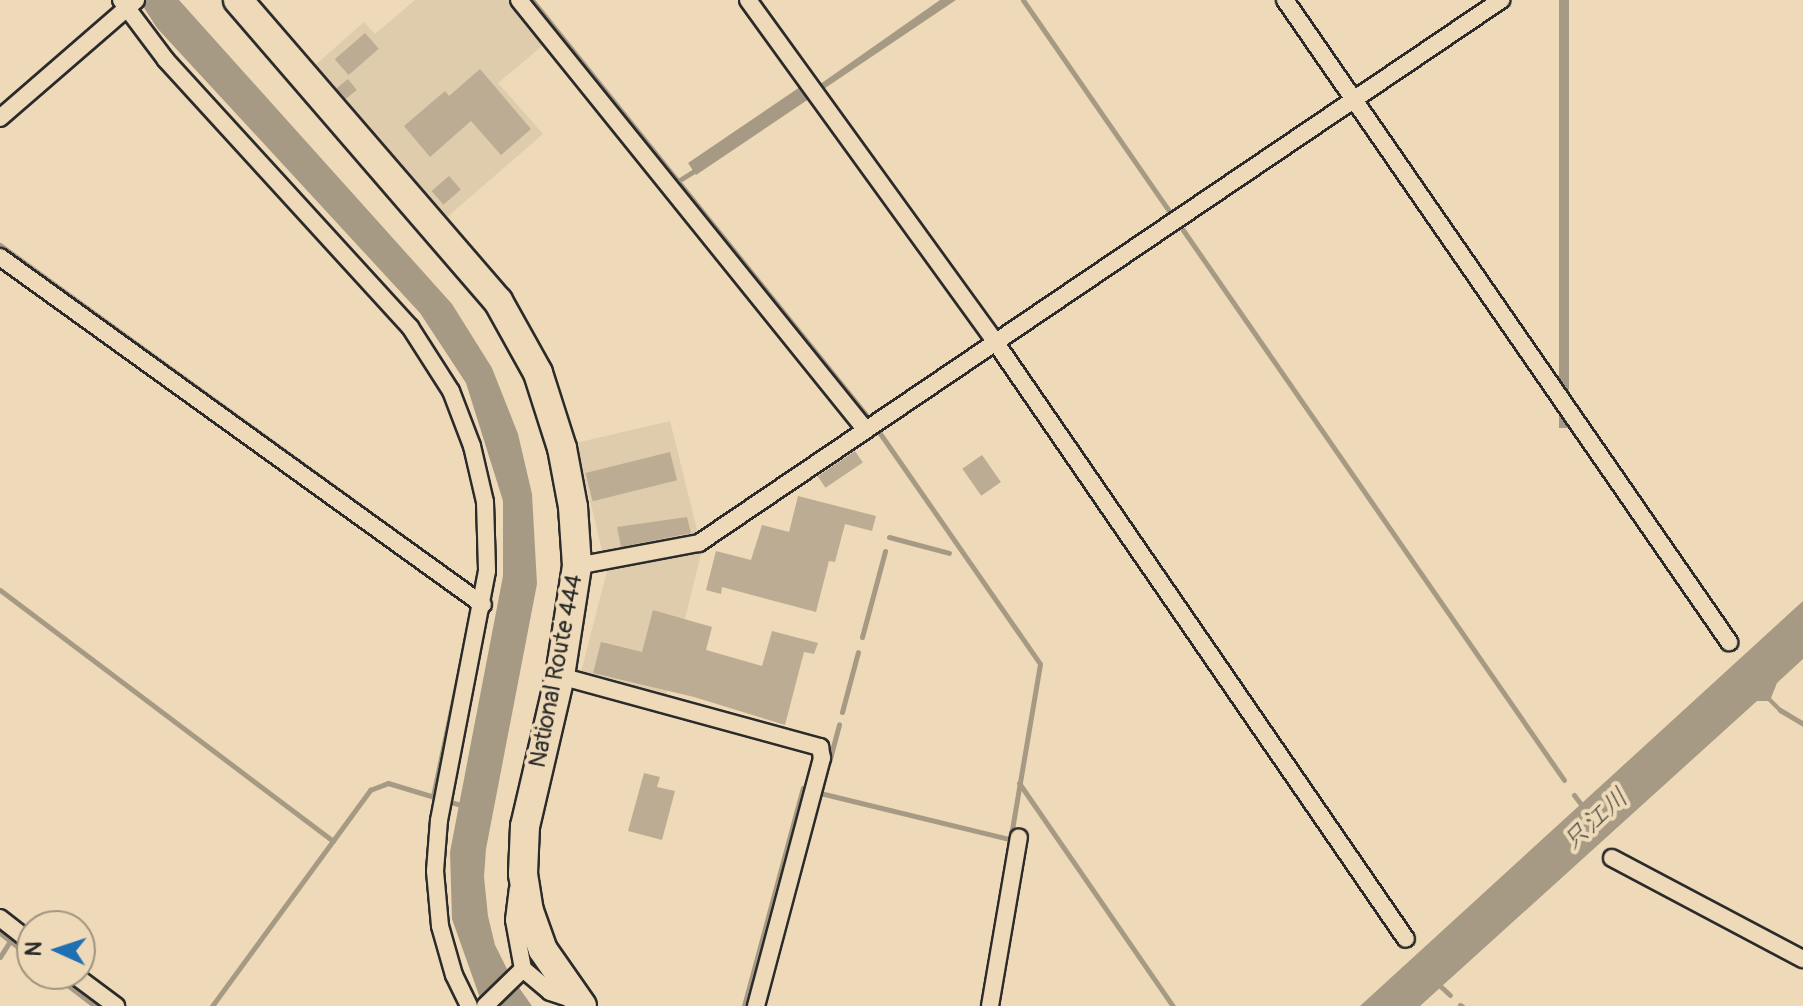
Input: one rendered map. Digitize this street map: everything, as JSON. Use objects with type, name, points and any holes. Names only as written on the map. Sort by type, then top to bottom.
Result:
[{"type":"highway","name":"National Route 444","points":[[238,0],[498,301],[538,373],[562,448],[573,507],[577,566],[560,676],[525,826],[523,874],[529,911],[543,950],[579,1003]]},
{"type":"street","points":[[519,0],[865,429]]},
{"type":"street","points":[[748,0],[996,343],[1406,939]]},
{"type":"street","points":[[1285,0],[1729,642]]},
{"type":"street","points":[[577,566],[699,543],[1501,0]]},
{"type":"street","points":[[0,118],[127,4],[166,60],[410,327],[451,391],[472,446],[485,502],[487,571],[483,605],[444,800],[435,871],[440,926],[454,975],[469,1006]]},
{"type":"street","points":[[0,257],[483,605]]},
{"type":"street","points":[[560,676],[820,747],[822,758],[756,1006]]},
{"type":"street","points":[[990,1006],[1019,837]]},
{"type":"street","points":[[1612,858],[1803,959]]},
{"type":"street","points":[[485,1006],[520,971],[514,900],[523,874]]},
{"type":"street","points":[[0,918],[16,930]]},
{"type":"street","points":[[520,971],[550,992],[579,1003]]},
{"type":"street","points":[[94,990],[116,1006]]},
{"type":"shaded area","points":[[415,0],[513,0],[547,42],[498,83],[543,134],[445,219],[313,67],[364,22],[375,34]]},
{"type":"shaded area","points":[[670,421],[702,550],[665,699],[580,676],[607,571],[576,443]]},
{"type":"water","points":[[139,0],[179,0],[452,304],[492,368],[518,434],[532,494],[537,584],[486,849],[484,877],[495,945],[510,975],[532,1006],[487,1006],[480,998],[452,919],[450,852],[503,576],[503,501],[466,383],[420,313],[157,28]]},
{"type":"water","points":[[940,0],[956,0],[696,175],[688,163],[800,87],[806,94]]},
{"type":"water","points":[[1559,0],[1569,0],[1569,428],[1559,428]]},
{"type":"water","name":"只江川","points":[[1803,601],[1803,659],[1777,683],[1771,698],[1784,711],[1781,714],[1768,701],[1757,701],[1420,1006],[1360,1006]]},
{"type":"building","points":[[365,33],[379,49],[349,75],[335,59]]},
{"type":"building","points":[[480,69],[531,129],[501,155],[471,121],[430,157],[404,126],[445,91],[449,96]]},
{"type":"building","points":[[348,79],[357,90],[345,99],[336,88]]},
{"type":"building","points":[[449,176],[461,190],[443,205],[432,191]]},
{"type":"building","points":[[855,451],[863,463],[826,488],[818,476]]},
{"type":"building","points":[[670,452],[677,480],[593,501],[586,473]]},
{"type":"building","points":[[982,455],[1001,482],[981,496],[962,469]]},
{"type":"building","points":[[798,496],[876,516],[872,531],[845,524],[835,562],[829,561],[816,612],[722,587],[721,594],[706,590],[716,551],[751,560],[762,525],[789,532]]},
{"type":"building","points":[[687,517],[691,533],[621,547],[617,527]]},
{"type":"building","points":[[653,610],[712,627],[706,650],[762,666],[772,631],[818,643],[814,654],[804,652],[785,725],[694,697],[593,673],[601,642],[642,652]]},
{"type":"building","points":[[644,773],[660,777],[657,787],[675,791],[662,840],[628,831]]},
{"type":"waterway","points":[[532,0],[867,416]]},
{"type":"waterway","points":[[1023,0],[1170,212]]},
{"type":"waterway","points":[[678,181],[697,169]]},
{"type":"waterway","points":[[1183,230],[1564,780]]},
{"type":"waterway","points":[[0,245],[476,590]]},
{"type":"waterway","points":[[879,432],[1040,664],[982,1006]]},
{"type":"waterway","points":[[889,537],[949,553]]},
{"type":"waterway","points":[[862,637],[885,551]]},
{"type":"waterway","points":[[0,590],[333,841]]},
{"type":"waterway","points":[[433,796],[472,609]]},
{"type":"waterway","points":[[842,712],[858,652]]},
{"type":"waterway","points":[[1780,710],[1803,724]]},
{"type":"waterway","points":[[829,762],[839,724]]},
{"type":"waterway","points":[[212,1006],[370,790],[388,783],[464,806]]},
{"type":"waterway","points":[[1019,783],[1173,1006]]},
{"type":"waterway","points":[[822,787],[820,793],[1009,839]]},
{"type":"waterway","points":[[744,1006],[803,788]]},
{"type":"waterway","name":"只江川","points":[[1574,795],[1583,807]]},
{"type":"waterway","points":[[0,933],[16,946]]},
{"type":"waterway","points":[[0,957],[10,941]]},
{"type":"waterway","points":[[1436,982],[1450,995]]},
{"type":"waterway","points":[[74,990],[95,1006]]}]
